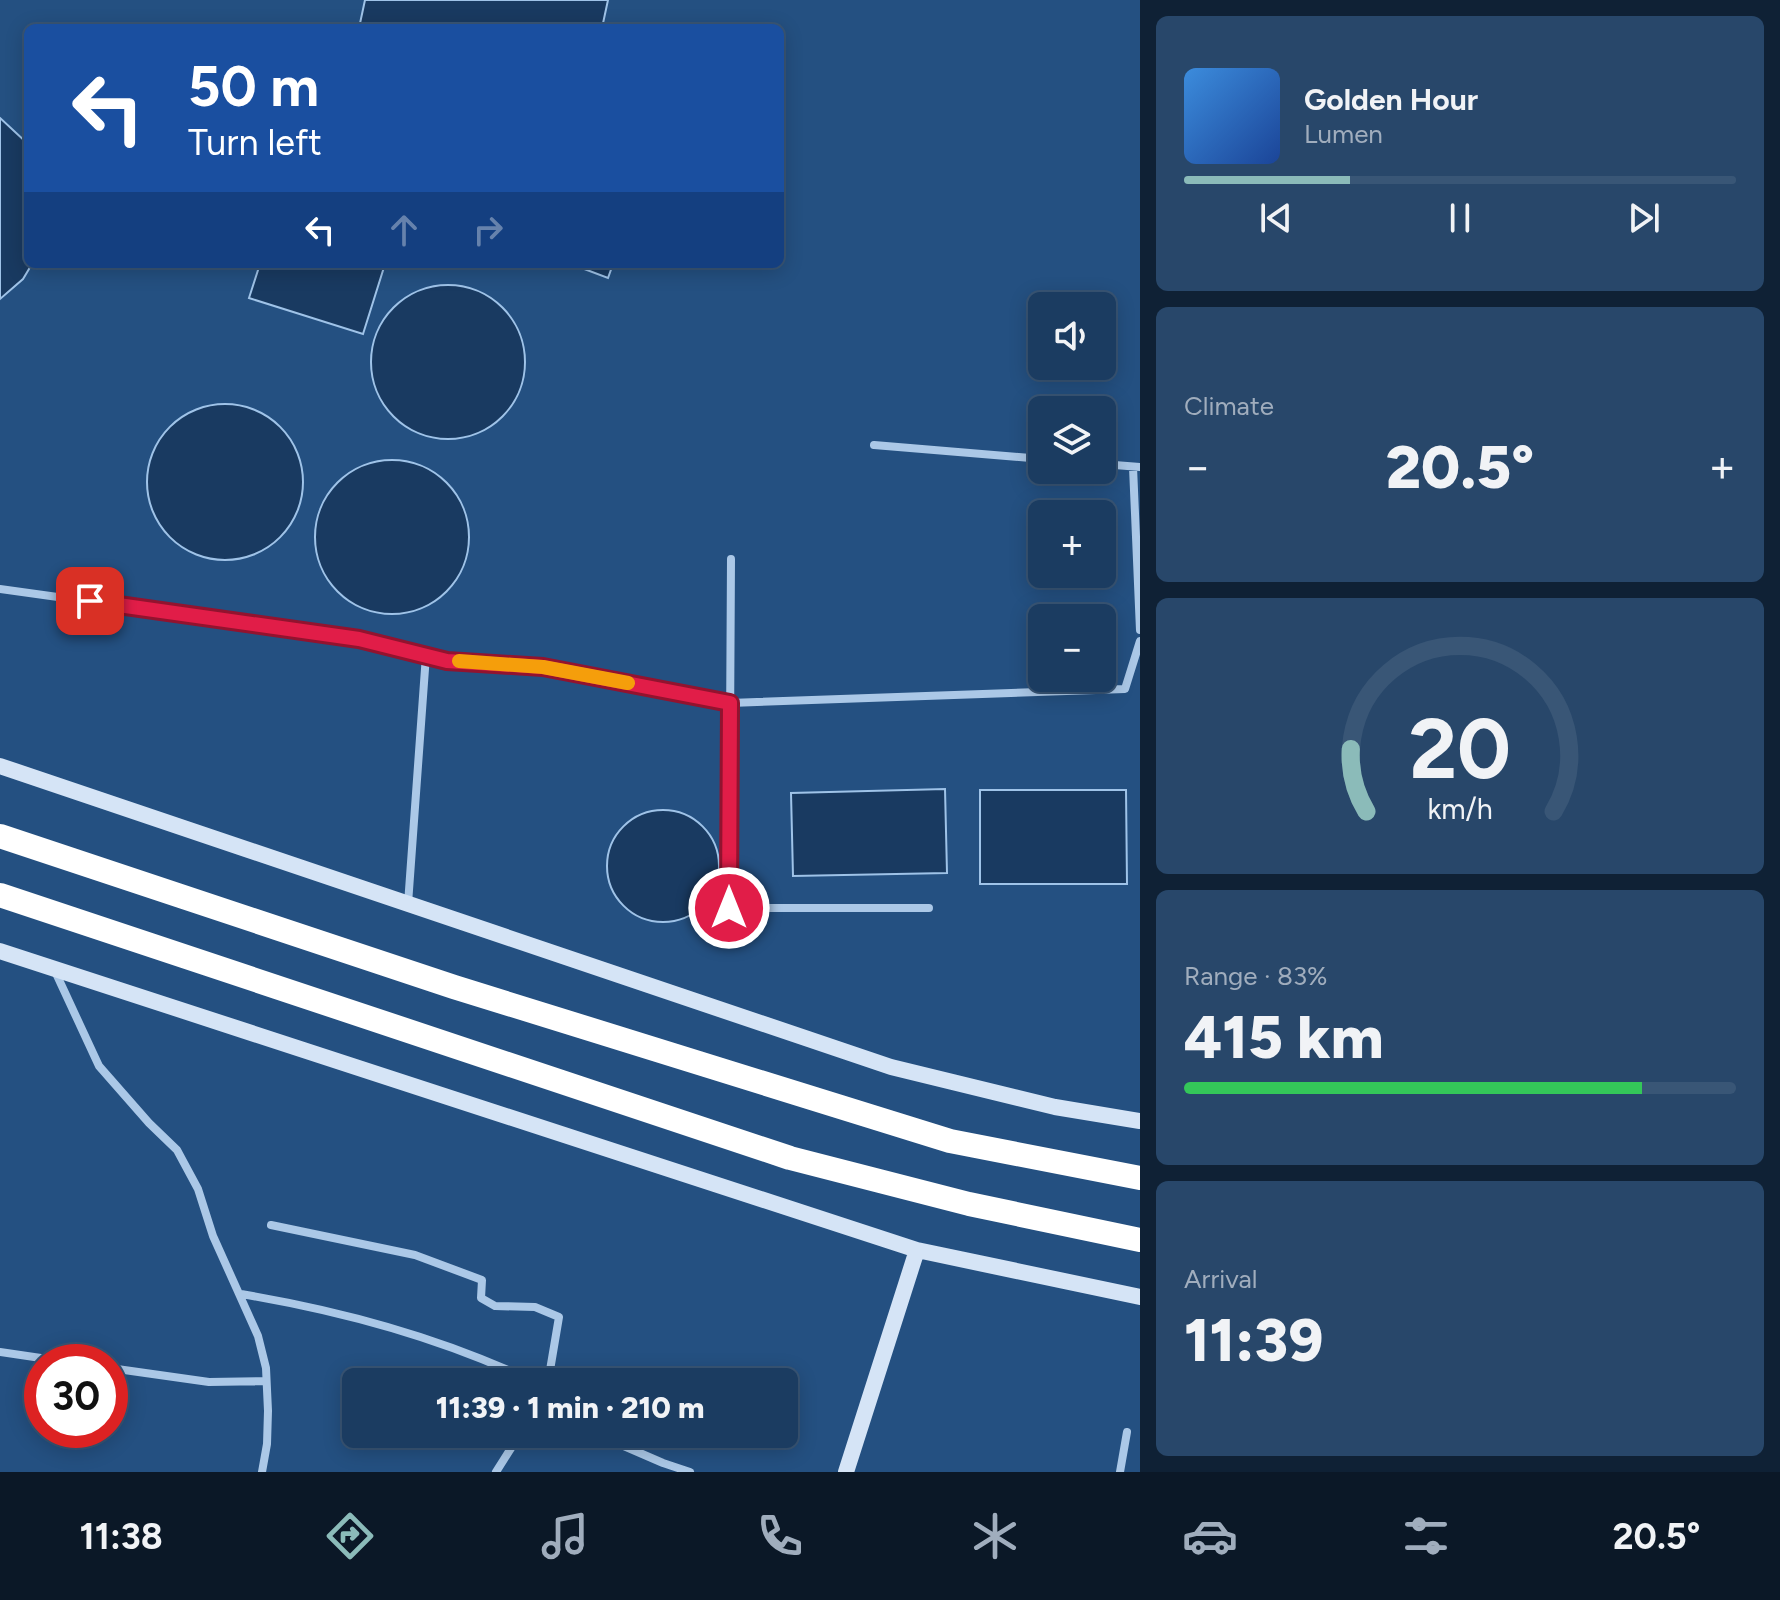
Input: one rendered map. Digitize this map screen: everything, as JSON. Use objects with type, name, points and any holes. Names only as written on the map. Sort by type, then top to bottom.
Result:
[{"type":"highway","points":[[0,836],[454,987],[950,1141],[1140,1178]]},
{"type":"highway","points":[[0,895],[790,1158],[969,1204],[1140,1240]]},
{"type":"street","points":[[874,445],[1028,458]]},
{"type":"street","points":[[1116,465],[1137,467],[1140,630]]},
{"type":"street","points":[[731,559],[729,908],[929,908]]},
{"type":"street","points":[[0,589],[359,639],[447,661],[543,667],[730,703],[1125,689],[1140,641]]},
{"type":"street","points":[[408,904],[426,655]]},
{"type":"street","points":[[0,766],[891,1067],[1055,1107],[1140,1121]]},
{"type":"street","points":[[0,951],[917,1250],[1140,1297]]},
{"type":"street","points":[[54,969],[99,1066],[177,1150],[198,1189],[213,1236],[258,1336],[266,1381],[267,1444],[262,1472]]},
{"type":"street","points":[[271,1225],[415,1255],[482,1280],[481,1298],[495,1306],[535,1307],[559,1317],[550,1368]]},
{"type":"street","points":[[846,1472],[917,1250]]},
{"type":"street","points":[[241,1294],[313,1306],[391,1326],[503,1368]]},
{"type":"street","points":[[0,1352],[24,1356]]},
{"type":"street","points":[[128,1371],[209,1382],[266,1381]]},
{"type":"street","points":[[1120,1472],[1127,1432]]},
{"type":"street","points":[[496,1472],[511,1448]]},
{"type":"street","points":[[628,1448],[690,1472]]},
{"type":"water","points":[[365,0],[608,0],[603,24],[360,24]]},
{"type":"water","points":[[0,118],[24,140],[24,268],[30,268],[23,279],[0,299]]},
{"type":"water","points":[[259,268],[384,268],[363,334],[249,298]]},
{"type":"water","points":[[582,268],[612,268],[608,278]]},
{"type":"water","points":[[448,285],[477,291],[502,308],[519,333],[525,362],[519,391],[502,416],[477,433],[448,439],[419,433],[394,416],[377,391],[371,362],[377,333],[394,308],[419,291]]},
{"type":"water","points":[[225,404],[255,410],[280,427],[297,452],[303,482],[297,512],[280,537],[255,554],[225,560],[195,554],[170,537],[153,512],[147,482],[153,452],[170,427],[195,410]]},
{"type":"water","points":[[392,460],[421,466],[446,483],[463,508],[469,537],[463,566],[446,591],[421,608],[392,614],[363,608],[338,591],[321,566],[315,537],[321,508],[338,483],[363,466]]},
{"type":"water","points":[[945,789],[947,873],[793,876],[791,793]]},
{"type":"water","points":[[980,790],[1126,790],[1127,884],[980,884]]},
{"type":"water","points":[[663,810],[685,814],[703,826],[715,844],[719,866],[715,888],[703,906],[685,918],[663,922],[641,918],[623,906],[611,888],[607,866],[611,844],[623,826],[641,814]]},
{"type":"slow traffic","points":[[459,661],[543,667],[628,683]]},
{"type":"route","points":[[90,601],[359,639],[447,661],[543,667],[730,703],[729,908]]}]
